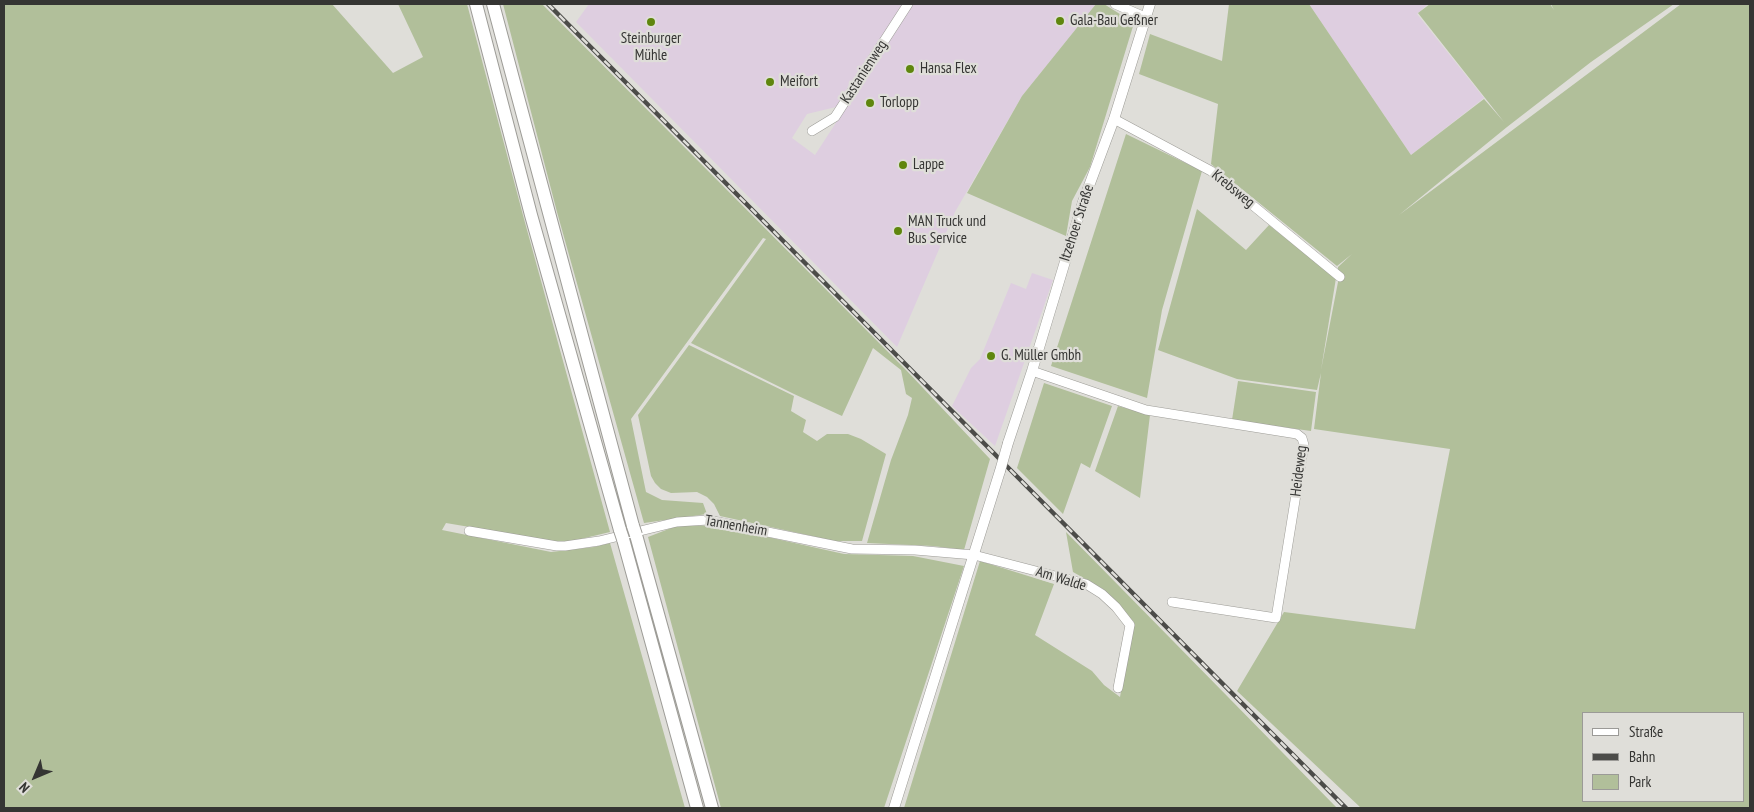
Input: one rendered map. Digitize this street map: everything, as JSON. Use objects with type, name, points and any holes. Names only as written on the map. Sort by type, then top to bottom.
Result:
[{"type":"highway","points":[[476,4],[531,215],[622,534],[697,808]]},
{"type":"highway","points":[[493,4],[712,808]]},
{"type":"main road","name":"Itzehoer Straße","points":[[894,808],[1032,371],[1083,202],[1114,120],[1150,4]]},
{"type":"street","name":"Kastanienweg","points":[[812,131],[834,117],[908,4]]},
{"type":"street","points":[[1116,4],[1145,17]]},
{"type":"street","name":"Krebsweg","points":[[1114,120],[1211,171],[1340,276]]},
{"type":"street","name":"Heideweg","points":[[1032,371],[1146,410],[1297,434],[1302,438],[1304,445],[1276,618],[1172,602]]},
{"type":"street","name":"Tannenheim","points":[[469,531],[565,546],[599,541],[677,522],[708,520],[852,549],[915,550],[974,555]]},
{"type":"street","name":"Am Walde","points":[[974,555],[1086,584],[1102,594],[1130,624],[1118,688]]},
{"type":"shaded area","points":[[589,4],[903,4],[836,107],[807,114],[792,138],[815,155],[913,4],[1096,4],[1022,96],[955,212],[897,347],[576,22]]},
{"type":"shaded area","points":[[1309,4],[1428,4],[1417,14],[1484,98],[1411,155]]},
{"type":"shaded area","points":[[1032,273],[1053,280],[995,446],[952,406],[971,368],[980,359],[1011,283],[1026,289]]},
{"type":"green space","points":[[4,4],[332,4],[393,73],[423,57],[398,4],[467,4],[610,532],[564,543],[446,523],[442,530],[551,552],[594,547],[610,543],[685,808],[4,808]]},
{"type":"green space","points":[[503,4],[542,4],[907,371],[990,459],[964,550],[933,546],[867,543],[891,460],[908,415],[912,398],[906,394],[901,370],[873,348],[842,416],[691,343],[766,239],[763,238],[631,419],[646,492],[662,500],[703,503],[707,514],[644,523],[557,212]]},
{"type":"green space","points":[[1096,4],[1104,4],[1134,23],[1090,167],[1072,201],[1066,236],[967,193],[1022,96]]},
{"type":"green space","points":[[1229,4],[1309,4],[1411,155],[1484,99],[1504,122],[1418,13],[1430,4],[1550,4],[1554,10],[1551,4],[1674,4],[1591,62],[1507,127],[1399,215],[1681,4],[1750,4],[1750,808],[1361,808],[1237,691],[1284,612],[1415,629],[1450,449],[1314,429],[1321,373],[1317,390],[1237,379],[1158,350],[1197,209],[1246,250],[1269,225],[1336,278],[1321,370],[1338,282],[1338,267],[1352,254],[1337,266],[1211,164],[1218,104],[1139,74],[1150,34],[1222,61]]},
{"type":"green space","points":[[1126,134],[1202,171],[1162,310],[1147,398],[1051,366]]},
{"type":"green space","points":[[689,345],[794,396],[791,411],[806,420],[803,432],[817,441],[827,434],[848,434],[861,439],[886,454],[862,541],[835,541],[720,516],[714,504],[707,497],[697,492],[671,493],[661,489],[655,483],[651,476],[638,415]]},
{"type":"green space","points":[[1238,381],[1316,392],[1311,431],[1232,420]]},
{"type":"green space","points":[[1044,383],[1112,406],[1090,468],[1081,463],[1063,514],[1017,468]]},
{"type":"green space","points":[[1118,406],[1150,415],[1140,498],[1095,471]]},
{"type":"green space","points":[[679,525],[718,526],[844,554],[913,556],[964,566],[884,808],[721,808],[648,537]]},
{"type":"green space","points":[[1066,532],[1337,808],[904,808],[980,561],[1054,584],[1035,635],[1092,671],[1104,685],[1120,697],[1134,622],[1103,589],[1073,572]]},
{"type":"railway","points":[[548,4],[1346,808]]},
{"type":"place","name":"Gala-Bau Geßner","points":[[1060,21]]},
{"type":"place","name":"Steinburger Mühle","points":[[651,22]]},
{"type":"place","name":"Hansa Flex","points":[[910,69]]},
{"type":"place","name":"Meifort","points":[[770,82]]},
{"type":"place","name":"Torlopp","points":[[870,103]]},
{"type":"place","name":"Lappe","points":[[903,165]]},
{"type":"place","name":"MAN Truck und Bus Service","points":[[898,231]]},
{"type":"place","name":"G. Müller Gmbh","points":[[991,356]]}]
